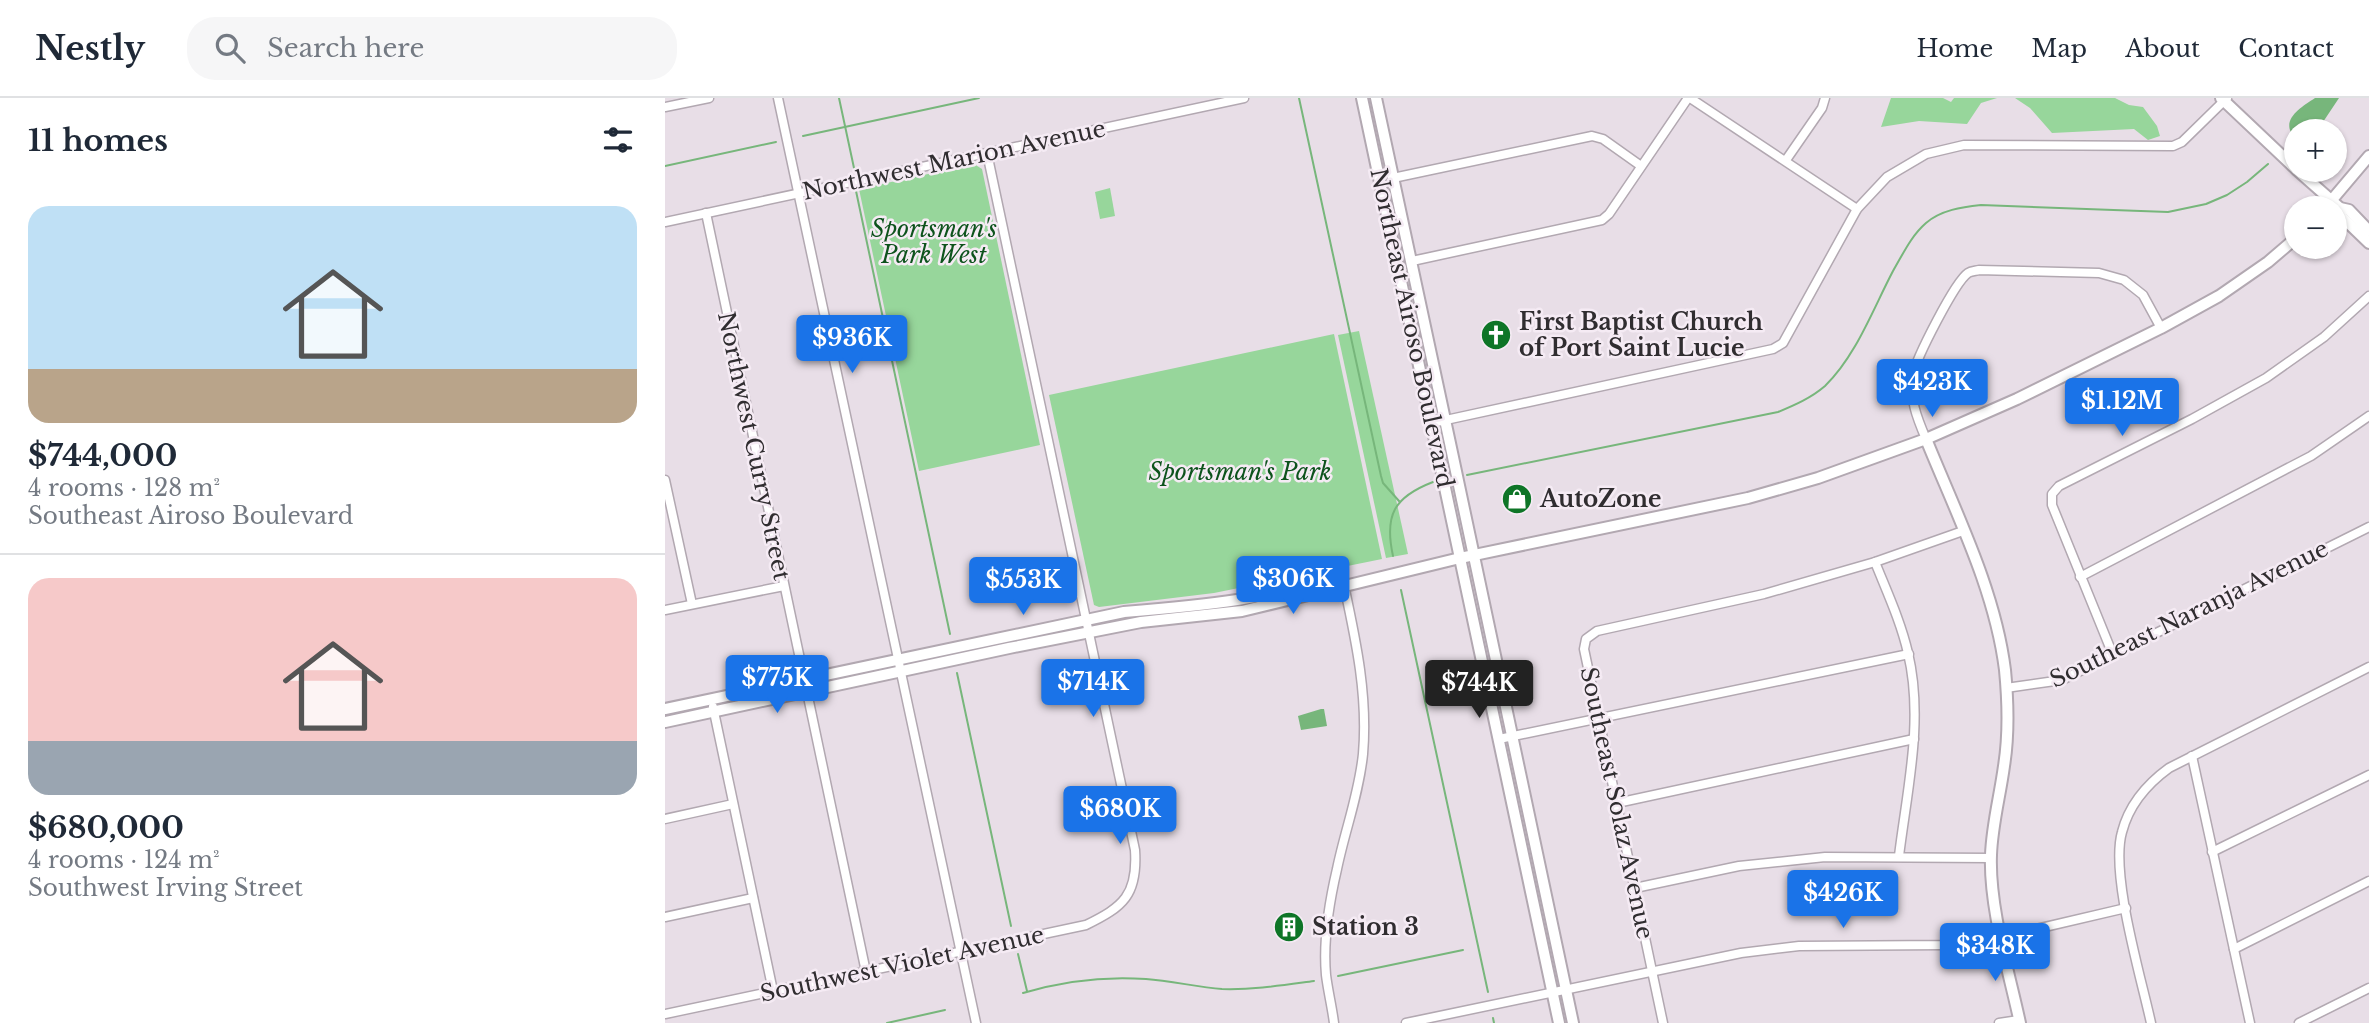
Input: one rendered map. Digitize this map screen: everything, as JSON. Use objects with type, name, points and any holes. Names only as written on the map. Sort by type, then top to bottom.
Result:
[{"type":"main road","name":"Northeast Airoso Boulevard","points":[[1362,98],[1559,1023]]},
{"type":"main road","name":"Northeast Airoso Boulevard","points":[[1376,98],[1573,1023]]},
{"type":"main road","points":[[2224,99],[2284,157]]},
{"type":"main road","points":[[2339,196],[2369,156]]},
{"type":"main road","points":[[2309,182],[2323,196]]},
{"type":"main road","points":[[2347,210],[2369,231]]},
{"type":"main road","points":[[2347,222],[2369,243]]},
{"type":"main road","points":[[665,722],[1141,622],[1232,613],[1472,555],[1748,498],[1818,478],[1926,439],[2017,399],[2161,328],[2219,296],[2284,248]]},
{"type":"main road","points":[[1926,439],[1984,585],[1999,637],[2006,688],[2005,764],[1991,858],[1994,897],[2020,1021]]},
{"type":"main road","points":[[665,709],[1124,612],[1238,600],[1300,588],[1338,586]]},
{"type":"main road","points":[[1526,868],[1540,865]]},
{"type":"street","points":[[665,107],[681,101],[709,98]]},
{"type":"street","points":[[778,98],[976,1023]]},
{"type":"street","name":"Northwest Marion Avenue","points":[[665,222],[1244,98]]},
{"type":"street","points":[[1412,261],[1597,223],[1609,214],[1689,98],[1857,209]]},
{"type":"street","points":[[1786,160],[1822,108],[1825,98]]},
{"type":"street","points":[[1432,423],[1773,349],[1783,343],[1857,209],[1887,177],[1926,154],[1964,145],[2173,146],[2182,142],[2224,99]]},
{"type":"street","points":[[1393,178],[1592,136],[1603,139],[1641,166]]},
{"type":"street","points":[[988,153],[1090,632]]},
{"type":"street","name":"Northwest Curry Street","points":[[706,213],[804,678]]},
{"type":"street","points":[[1926,439],[1915,413],[1912,396],[1913,375],[1918,357],[1958,285],[1968,273],[1979,270],[2099,273],[2124,279],[2143,295],[2161,328]]},
{"type":"street","points":[[2113,656],[2052,505],[2052,495],[2059,486],[2192,419],[2266,377],[2324,337],[2369,296]]},
{"type":"street","points":[[2080,577],[2311,456],[2369,416]]},
{"type":"street","points":[[665,480],[692,604]]},
{"type":"street","name":"Southeast Naranja Avenue","points":[[2006,688],[2062,680],[2369,527]]},
{"type":"street","name":"Southeast Solaz Avenue","points":[[1663,1023],[1584,649],[1585,639],[1597,631],[1764,594],[1875,562],[1963,531]]},
{"type":"street","points":[[1875,562],[1898,617],[1909,654],[1915,695],[1914,739],[1899,856]]},
{"type":"street","points":[[665,610],[783,586]]},
{"type":"street","points":[[1334,1023],[1326,977],[1328,920],[1338,866],[1357,798],[1363,754],[1364,711],[1358,655],[1338,586]]},
{"type":"street","name":"Southwest Violet Avenue","points":[[665,1014],[1086,925],[1115,911],[1129,894],[1136,875],[1135,850],[1090,632]]},
{"type":"street","points":[[1499,739],[1909,654]]},
{"type":"street","points":[[2151,1023],[2119,864],[2122,832],[2135,802],[2154,779],[2192,756],[2369,667]]},
{"type":"street","points":[[807,692],[866,972]]},
{"type":"street","points":[[712,698],[773,991]]},
{"type":"street","points":[[1617,803],[1914,739]]},
{"type":"street","points":[[2192,756],[2249,1023]]},
{"type":"street","points":[[2212,852],[2369,775]]},
{"type":"street","points":[[665,819],[733,804]]},
{"type":"street","points":[[1635,888],[1739,866],[1825,857],[1991,858]]},
{"type":"street","points":[[2234,949],[2369,881]]},
{"type":"street","points":[[665,917],[753,898]]},
{"type":"street","points":[[1406,1023],[1741,953],[1800,946],[1946,945],[2002,937],[2126,908]]},
{"type":"street","points":[[2299,1023],[2369,988]]},
{"type":"street","points":[[1999,1023],[2020,1021]]},
{"type":"green space","points":[[1891,98],[1943,98],[1951,102],[1954,98],[1997,98],[1981,103],[1967,124],[1919,121],[1881,127]]},
{"type":"green space","points":[[2015,98],[2115,98],[2129,105],[2143,107],[2157,126],[2160,136],[2148,140],[2134,129],[2052,133],[2030,108]]},
{"type":"green space","name":"Sportsman's Park West","points":[[974,164],[982,169],[1040,445],[919,471],[859,189]]},
{"type":"green space","points":[[1110,188],[1115,216],[1100,219],[1095,192]]},
{"type":"green space","points":[[1359,331],[1408,554],[1386,558],[1338,335]]},
{"type":"green space","name":"Sportsman's Park","points":[[1334,334],[1382,559],[1214,593],[1099,607],[1094,605],[1049,395]]},
{"type":"shaded area","points":[[2315,98],[2339,98],[2325,119],[2291,119]]},
{"type":"shaded area","points":[[1324,709],[1327,726],[1301,730],[1298,716]]},
{"type":"waterway","points":[[839,98],[854,168]]},
{"type":"waterway","points":[[803,136],[979,98]]},
{"type":"waterway","points":[[1299,98],[1381,476],[1383,483],[1399,501]]},
{"type":"waterway","points":[[665,166],[776,142]]},
{"type":"waterway","points":[[1467,475],[1778,412],[1803,401],[1825,386],[1846,361],[1912,239],[1926,223],[1945,212],[1981,205],[2168,212],[2206,204],[2227,195],[2268,164]]},
{"type":"waterway","points":[[856,191],[950,634]]},
{"type":"waterway","points":[[1393,556],[1390,529],[1395,509],[1409,494],[1433,482]]},
{"type":"waterway","points":[[1401,590],[1488,992]]},
{"type":"waterway","points":[[957,673],[1011,926]]},
{"type":"waterway","points":[[1338,976],[1463,950]]},
{"type":"waterway","points":[[1018,954],[1027,991]]},
{"type":"waterway","points":[[1023,993],[1053,985],[1115,978],[1156,980],[1222,989],[1314,981]]},
{"type":"waterway","points":[[887,1023],[945,1010]]},
{"type":"waterway","points":[[1493,1018],[1494,1023]]},
{"type":"place","name":"First Baptist Church of Port Saint Lucie","points":[[1496,335]]},
{"type":"place","name":"AutoZone","points":[[1517,499]]},
{"type":"place","name":"Station 3","points":[[1289,927]]}]
